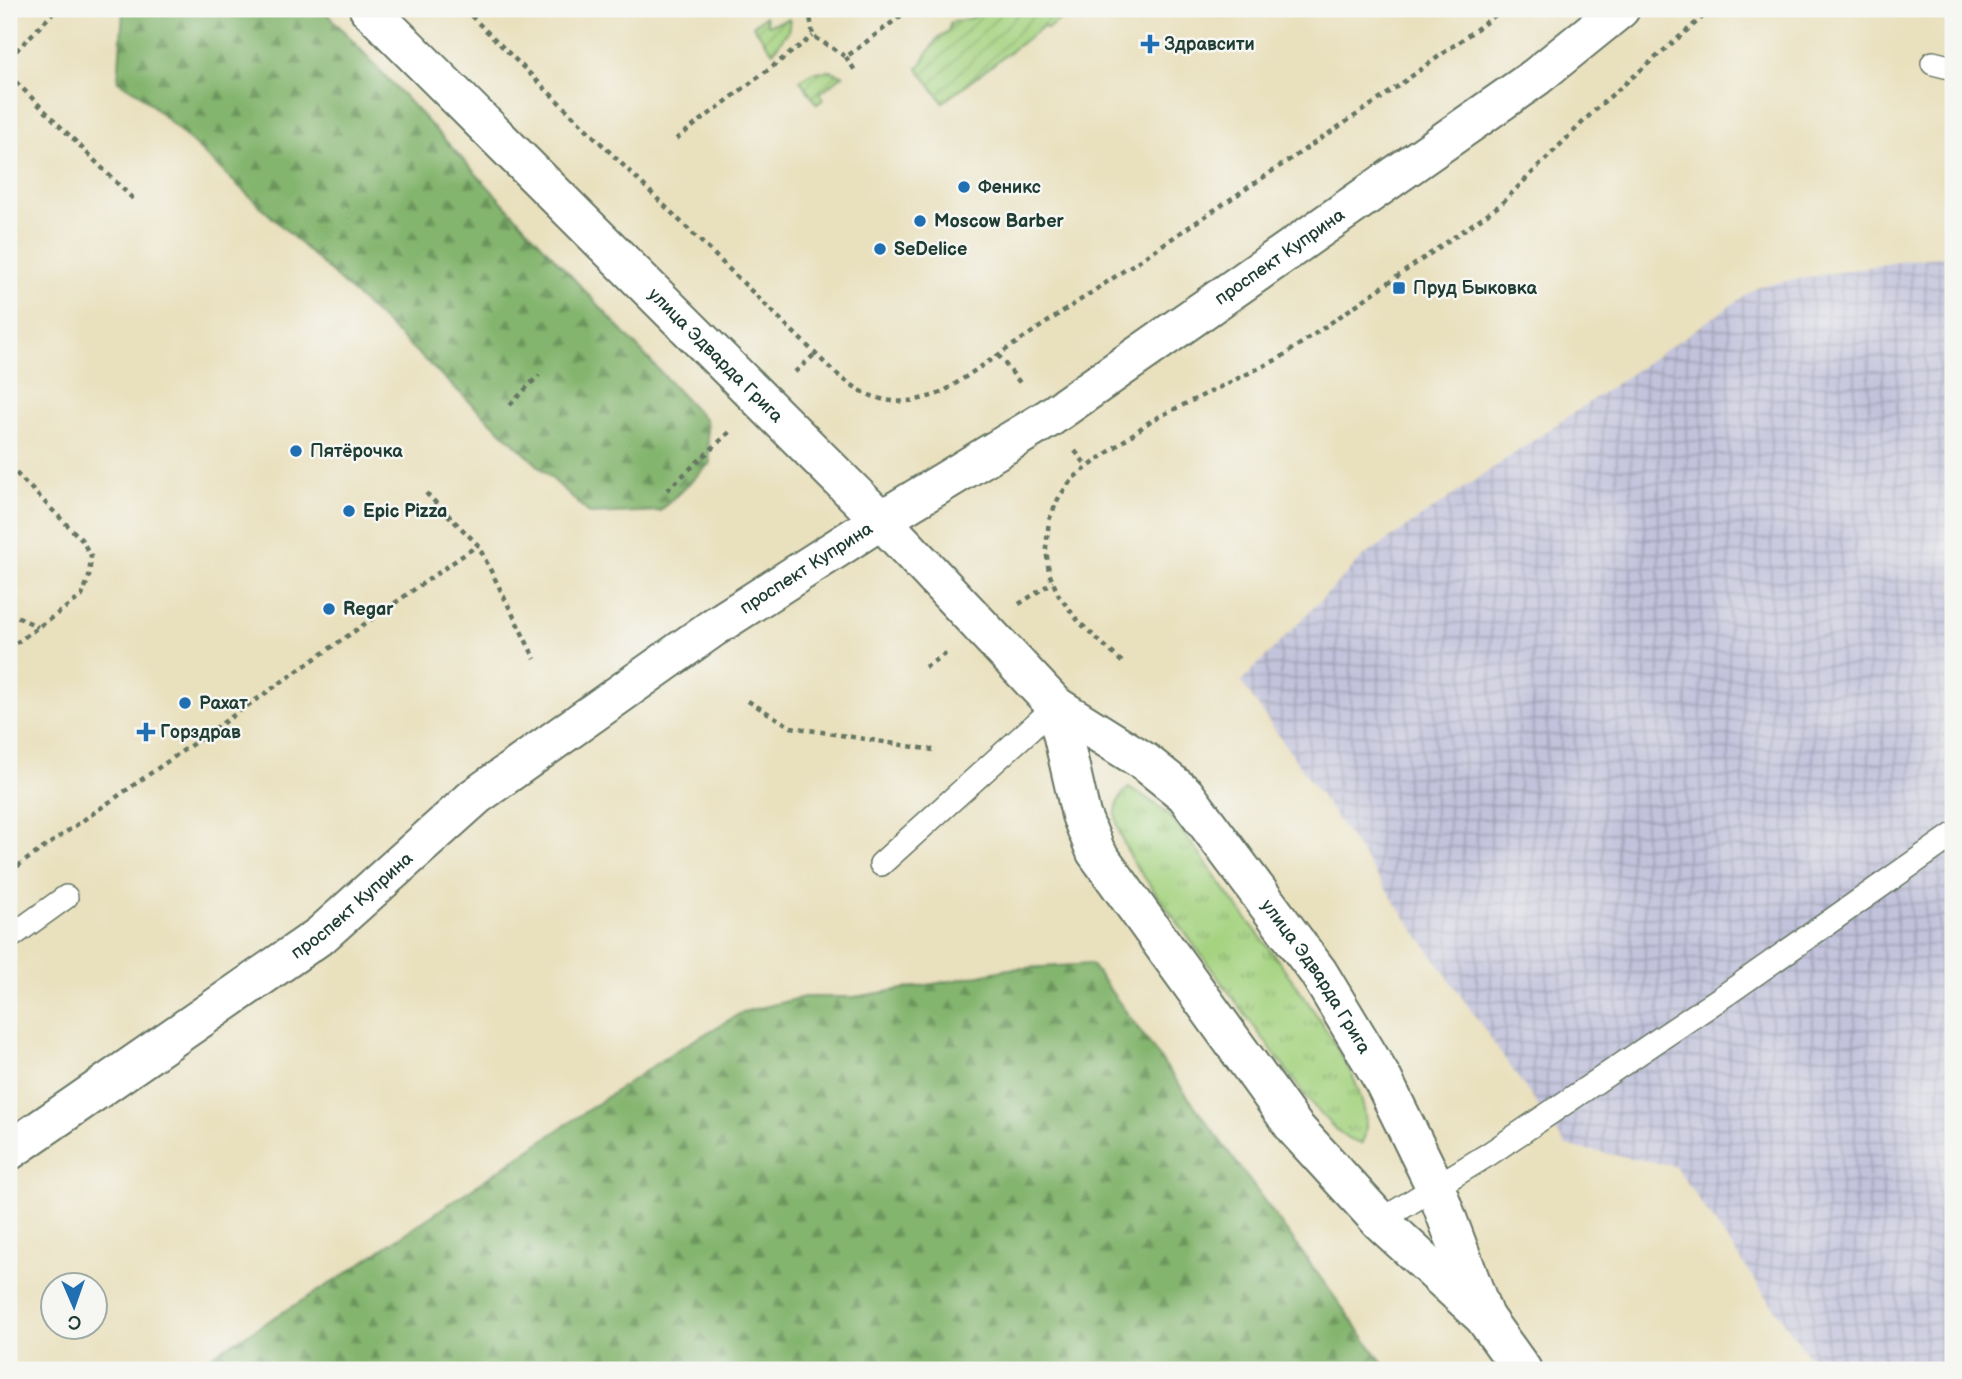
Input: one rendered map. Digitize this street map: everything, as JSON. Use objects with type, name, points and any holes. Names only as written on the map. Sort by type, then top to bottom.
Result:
[{"type":"street","name":"улица Эдварда Грига","points":[[369,9],[881,520],[1056,706],[1144,762],[1185,794],[1318,972],[1383,1080],[1435,1186],[1484,1317]]},
{"type":"street","name":"проспект Куприна","points":[[9,1151],[321,935],[487,788],[714,627],[881,520],[1049,418],[1536,77],[1620,9]]},
{"type":"street","name":"улица Эдварда Грига","points":[[1056,706],[1081,815],[1096,852],[1295,1128],[1380,1221],[1484,1317],[1522,1370]]},
{"type":"lane","points":[[881,864],[1056,706]]},
{"type":"lane","points":[[1380,1221],[1489,1154],[1728,993],[1953,835]]},
{"type":"lane","points":[[9,938],[66,897]]},
{"type":"path","points":[[9,58],[57,9]]},
{"type":"path","points":[[464,9],[832,370],[852,387],[871,397],[891,402],[906,402],[923,400],[943,392],[1383,97],[1504,9]]},
{"type":"path","points":[[809,9],[813,36],[846,57],[856,72]]},
{"type":"path","points":[[846,57],[910,9]]},
{"type":"path","points":[[1122,662],[1079,622],[1059,596],[1049,573],[1046,548],[1049,520],[1059,496],[1073,478],[1152,420],[1280,358],[1500,205],[1599,106],[1712,9]]},
{"type":"path","points":[[676,139],[813,36]]},
{"type":"path","points":[[9,75],[134,200]]},
{"type":"path","points":[[510,405],[539,375]]},
{"type":"path","points":[[9,466],[81,539],[91,556],[89,577],[82,596],[9,648]]},
{"type":"path","points":[[426,493],[478,545],[536,659]]},
{"type":"path","points":[[9,872],[478,545]]},
{"type":"path","points":[[9,612],[38,627]]},
{"type":"path","points":[[748,701],[791,727],[933,750]]},
{"type":"shaded area","points":[[1953,255],[1953,1370],[1818,1370],[1675,1166],[1566,1146],[1241,682],[1363,557],[1759,286]]},
{"type":"green space","points":[[125,9],[323,9],[706,421],[710,463],[660,511],[590,514],[140,94],[118,81]]},
{"type":"green space","points":[[982,9],[1075,9],[1047,29],[1044,26],[943,102],[918,69],[936,40],[948,31],[951,22],[972,18]]},
{"type":"green space","points":[[765,16],[768,25],[790,19],[788,31],[773,52],[753,26]]},
{"type":"green space","points":[[831,71],[843,75],[820,93],[824,99],[817,104],[800,80],[813,72]]},
{"type":"green space","points":[[1129,788],[1167,814],[1180,829],[1311,1006],[1351,1073],[1361,1099],[1366,1128],[1361,1144],[1338,1131],[1306,1097],[1133,862],[1120,834],[1116,814],[1121,796]]},
{"type":"green space","points":[[1091,964],[1388,1370],[196,1370],[201,1362],[341,1277],[672,1053],[743,1012],[804,997],[855,997],[1009,969]]},
{"type":"place","name":"Здравсити","points":[[1150,44]]},
{"type":"place","name":"Феникс","points":[[964,187]]},
{"type":"place","name":"Moscow Barber","points":[[920,221]]},
{"type":"place","name":"SeDelice","points":[[880,249]]},
{"type":"place","name":"Пруд Быковка","points":[[1399,288]]},
{"type":"place","name":"Пятёрочка","points":[[296,451]]},
{"type":"place","name":"Epic Pizza","points":[[349,511]]},
{"type":"place","name":"Regar","points":[[329,609]]},
{"type":"place","name":"Рахат","points":[[185,703]]},
{"type":"place","name":"Горздрав","points":[[146,732]]}]
